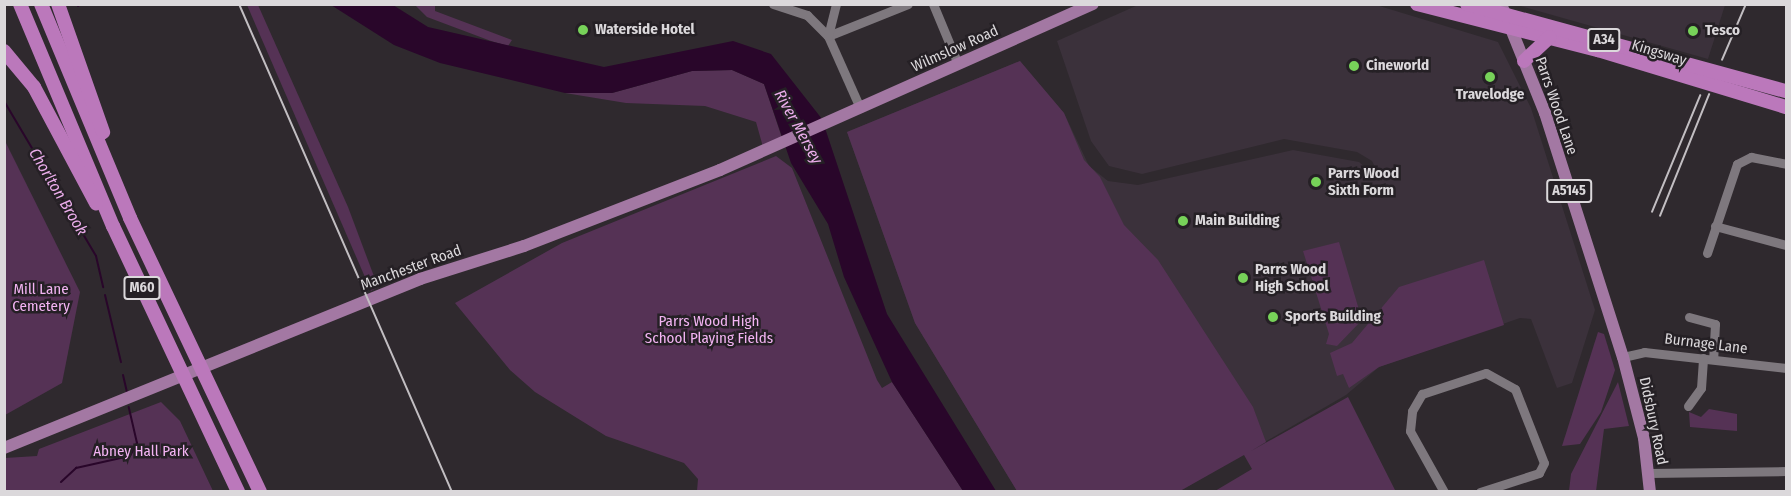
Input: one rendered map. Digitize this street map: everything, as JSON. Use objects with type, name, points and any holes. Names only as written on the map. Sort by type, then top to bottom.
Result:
[{"type":"highway","name":"M60","points":[[20,4],[113,226],[238,492]]},
{"type":"highway","name":"M60","points":[[41,4],[130,218],[260,492]]},
{"type":"highway","name":"M60","points":[[58,4],[130,218]]},
{"type":"highway","name":"Kingsway","points":[[1417,4],[1550,37],[1786,107]]},
{"type":"highway","name":"Kingsway","points":[[1468,5],[1503,9],[1786,91]]},
{"type":"highway","points":[[1524,61],[1550,37]]},
{"type":"highway","name":"M60","points":[[4,51],[34,87],[81,181],[113,226]]},
{"type":"main road","name":"Wilmslow Road","points":[[830,122],[1093,4]]},
{"type":"main road","name":"Parrs Wood Lane","points":[[1503,9],[1524,61],[1611,322],[1626,355]]},
{"type":"main road","name":"Manchester Road","points":[[4,448],[161,387],[351,306],[420,279],[524,246],[783,143],[830,122]]},
{"type":"main road","name":"Didsbury Road","points":[[1626,355],[1626,370],[1649,473],[1650,492]]},
{"type":"street","points":[[828,36],[836,4]]},
{"type":"street","points":[[828,36],[908,4]]},
{"type":"street","points":[[933,4],[958,64]]},
{"type":"street","points":[[774,5],[807,15],[828,36],[860,108]]},
{"type":"street","points":[[1707,252],[1740,161],[1756,157],[1786,165]]},
{"type":"street","points":[[1715,226],[1786,245]]},
{"type":"street","points":[[1688,406],[1701,388],[1715,324],[1689,317]]},
{"type":"street","name":"Burnage Lane","points":[[1626,355],[1708,359],[1786,368]]},
{"type":"street","points":[[1444,492],[1410,431],[1412,411],[1422,394],[1486,373],[1515,389],[1545,463],[1539,473],[1480,492]]},
{"type":"street","points":[[1649,473],[1786,471]]},
{"type":"shaded area","points":[[1725,4],[1708,59],[1517,5]]},
{"type":"shaded area","name":"Parrs Wood High School","points":[[1138,5],[1376,5],[1498,42],[1531,108],[1595,310],[1572,383],[1557,388],[1531,319],[1520,318],[1379,367],[1346,395],[1180,491],[1017,491],[915,323],[847,132],[1020,61],[1064,113],[1089,166],[1108,181],[1138,185],[1293,150],[1359,162],[1382,181],[1372,161],[1357,152],[1284,139],[1142,174],[1109,166],[1091,141],[1057,41]]},
{"type":"green space","points":[[247,5],[258,5],[348,207],[378,287],[371,291]]},
{"type":"green space","points":[[415,5],[435,5],[435,11],[512,40],[508,46],[491,41],[427,17]]},
{"type":"green space","points":[[1020,61],[1064,113],[1084,160],[1100,177],[1124,225],[1158,260],[1253,407],[1266,442],[1251,451],[1348,397],[1395,490],[1401,491],[1215,491],[1252,469],[1244,455],[1180,491],[1017,491],[915,323],[847,132]]},
{"type":"green space","points":[[732,70],[764,84],[782,138],[763,147],[756,122],[705,106],[626,103],[565,93],[612,93],[692,71]]},
{"type":"green space","name":"Mill Lane Cemetery","points":[[4,139],[80,292],[62,383],[5,415]]},
{"type":"green space","name":"Parrs Wood High School Playing Fields","points":[[776,156],[792,168],[877,380],[882,388],[892,382],[963,491],[697,491],[698,479],[684,463],[606,436],[535,392],[510,370],[455,303],[562,243]]},
{"type":"green space","points":[[1339,242],[1362,320],[1337,346],[1326,344],[1329,334],[1303,251]]},
{"type":"green space","points":[[1484,260],[1504,325],[1379,367],[1349,388],[1343,374],[1337,376],[1330,353],[1352,343],[1399,287]]},
{"type":"green space","points":[[1598,332],[1604,334],[1615,370],[1601,412],[1580,444],[1562,446]]},
{"type":"green space","points":[[1618,382],[1629,426],[1604,429],[1596,491],[1569,491],[1571,474]]},
{"type":"green space","name":"Abney Hall Park","points":[[161,402],[180,421],[213,491],[5,491],[5,458],[37,456],[39,449]]},
{"type":"green space","points":[[1709,409],[1737,414],[1737,431],[1690,427],[1689,412],[1701,417]]},
{"type":"water","name":"River Mersey","points":[[331,5],[393,5],[428,27],[604,67],[733,41],[771,54],[822,119],[887,314],[996,491],[963,491],[892,382],[844,277],[828,224],[791,163],[764,84],[732,70],[692,71],[612,93],[565,93],[440,63],[394,45]]},
{"type":"waterway","name":"Chorlton Brook","points":[[4,101],[96,256],[103,287]]},
{"type":"waterway","name":"Chorlton Brook","points":[[105,295],[121,362]]},
{"type":"waterway","name":"Chorlton Brook","points":[[123,375],[127,393]]},
{"type":"waterway","name":"Chorlton Brook","points":[[61,482],[76,468],[130,456],[137,443],[129,407]]},
{"type":"tram line","points":[[1722,60],[1746,4]]},
{"type":"tram line","points":[[1660,216],[1709,95]]},
{"type":"tram line","points":[[1652,212],[1700,96]]},
{"type":"railway","points":[[239,4],[452,492]]},
{"type":"place","name":"Waterside Hotel","points":[[583,30]]},
{"type":"place","name":"Tesco","points":[[1693,31]]},
{"type":"place","name":"Cineworld","points":[[1354,66]]},
{"type":"place","name":"Travelodge","points":[[1490,77]]},
{"type":"place","name":"Parrs Wood Sixth Form","points":[[1316,182]]},
{"type":"place","name":"Main Building","points":[[1183,221]]},
{"type":"place","name":"Parrs Wood High School","points":[[1243,278]]},
{"type":"place","name":"Sports Building","points":[[1273,317]]}]
